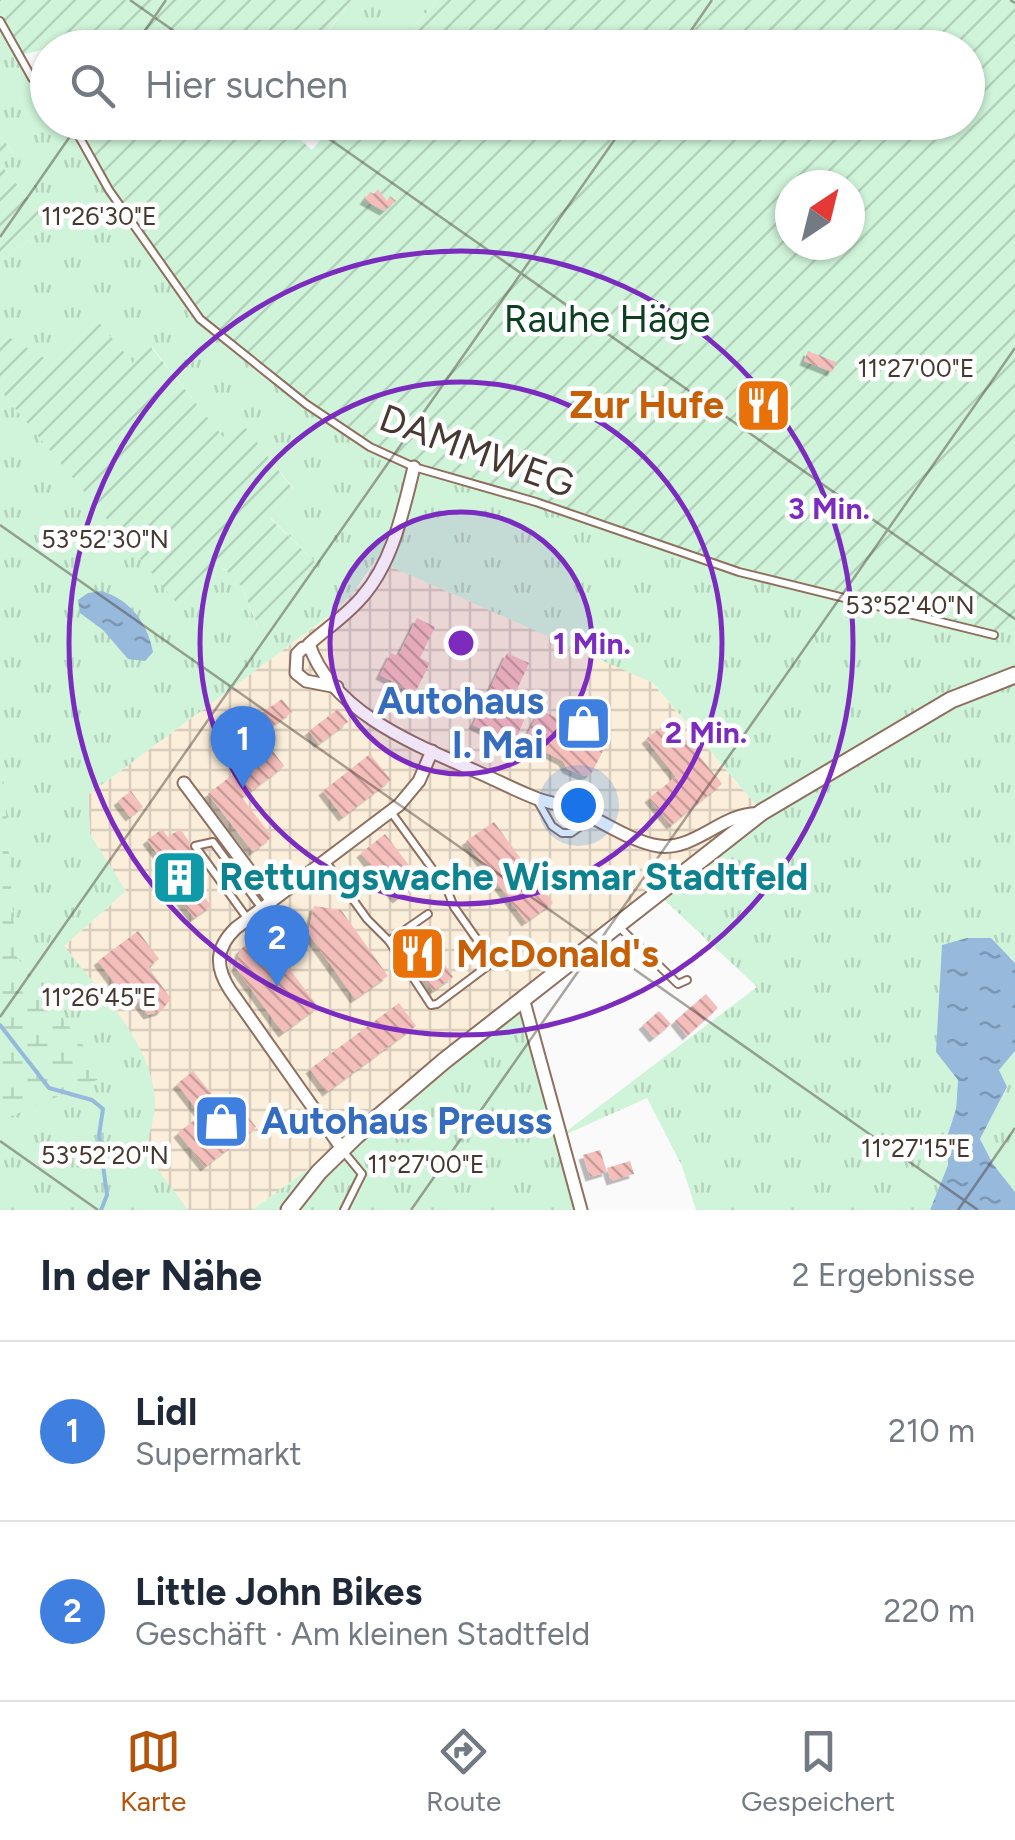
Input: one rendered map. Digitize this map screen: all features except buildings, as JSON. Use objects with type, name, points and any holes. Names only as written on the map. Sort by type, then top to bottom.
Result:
[{"type":"main road","points":[[288,1210],[342,1150],[444,1061],[760,814],[952,700],[1015,675]]},
{"type":"street","points":[[310,648],[362,597],[379,573],[401,518],[414,467]]},
{"type":"street","points":[[310,648],[338,687],[366,716],[536,798],[658,846],[678,845],[742,816],[760,814]]},
{"type":"street","points":[[310,648],[297,654],[296,673],[306,681],[338,687]]},
{"type":"street","points":[[342,1150],[220,972],[219,956],[224,941],[248,919],[391,812],[419,781],[432,751]]},
{"type":"street","points":[[184,783],[267,904]]},
{"type":"street","points":[[523,998],[581,1210]]},
{"type":"lane","points":[[0,21],[30,74]]},
{"type":"lane","name":"DAMMWEG","points":[[81,140],[109,190],[200,319],[324,417],[370,447],[414,467],[536,502],[739,572],[994,635]]},
{"type":"lane","points":[[536,798],[552,826],[564,834],[577,830],[581,822],[567,807],[553,811],[552,826]]},
{"type":"lane","points":[[325,861],[416,978],[423,996],[431,1005],[437,1004],[493,962],[391,812]]},
{"type":"lane","points":[[248,919],[195,846],[213,842],[267,904]]},
{"type":"lane","points":[[389,941],[428,914]]},
{"type":"lane","points":[[617,925],[678,984],[687,980]]},
{"type":"lane","points":[[342,1150],[362,1174],[344,1210]]},
{"type":"shaded area","points":[[376,560],[650,680],[762,812],[366,1127],[252,1210],[188,1210],[144,1152],[155,1101],[64,946],[126,891],[90,834],[88,795],[330,615],[365,579]]},
{"type":"green space","points":[[0,0],[352,0],[328,30],[30,30],[30,53],[21,55],[0,21]]},
{"type":"green space","points":[[352,0],[437,0],[412,30],[329,30]]},
{"type":"green space","name":"Rauhe Häge","points":[[437,0],[1015,0],[1015,625],[994,635],[739,572],[388,456],[324,417],[212,330],[109,190],[84,140],[301,140],[312,150],[320,140],[985,140],[985,30],[412,30]]},
{"type":"green space","points":[[0,30],[30,73],[30,140],[95,140],[994,635],[1015,625],[1015,963],[1010,956],[936,1051],[958,1079],[956,1109],[947,1137],[948,1165],[930,1210],[696,1210],[682,1166],[647,1098],[560,1137],[581,1210],[252,1210],[523,1002],[560,1136],[757,987],[657,893],[762,812],[653,683],[376,560],[353,593],[330,615],[88,795],[90,834],[126,891],[64,946],[121,1017],[144,1057],[155,1099],[145,1152],[188,1210],[0,1210],[0,390],[46,445],[232,575],[242,587],[258,628],[316,563],[270,517],[293,488],[246,429],[223,438],[152,347],[133,363],[45,359],[9,337],[0,344],[0,263],[49,224],[1,165],[14,154],[0,136]]},
{"type":"green space","points":[[0,136],[14,154],[1,165],[49,224],[0,263]]},
{"type":"green space","points":[[95,318],[133,363],[151,347],[223,437],[246,428],[293,489],[270,518],[316,563],[259,629],[242,587],[224,568],[180,607],[0,390],[0,344],[9,337],[46,359]]},
{"type":"green space","points":[[0,729],[16,956],[106,1076],[0,1121]]},
{"type":"green space","points":[[1015,1051],[1015,1192],[980,1139],[1007,1088],[999,1070]]},
{"type":"water","points":[[102,591],[129,607],[142,622],[153,652],[145,661],[128,659],[103,630],[80,613],[78,600],[88,593]]},
{"type":"water","points":[[967,938],[991,938],[1015,963],[1015,1051],[999,1070],[1007,1087],[980,1139],[1015,1192],[1015,1210],[930,1210],[948,1165],[947,1137],[956,1109],[958,1080],[936,1052],[942,945]]},
{"type":"waterway","points":[[0,1025],[49,1088],[92,1100],[103,1109],[99,1135],[107,1195],[101,1210]]},
{"type":"place","name":"Zur Hufe","points":[[763,405]]},
{"type":"place","name":"Autohaus I. Mai","points":[[583,723]]},
{"type":"place","name":"Lidl","points":[[243,788]]},
{"type":"place","name":"Rettungswache Wismar Stadtfeld","points":[[180,877]]},
{"type":"place","name":"McDonald's","points":[[417,954]]},
{"type":"place","name":"Little John Bikes","points":[[277,987]]},
{"type":"place","name":"Autohaus Preuss","points":[[222,1121]]}]
